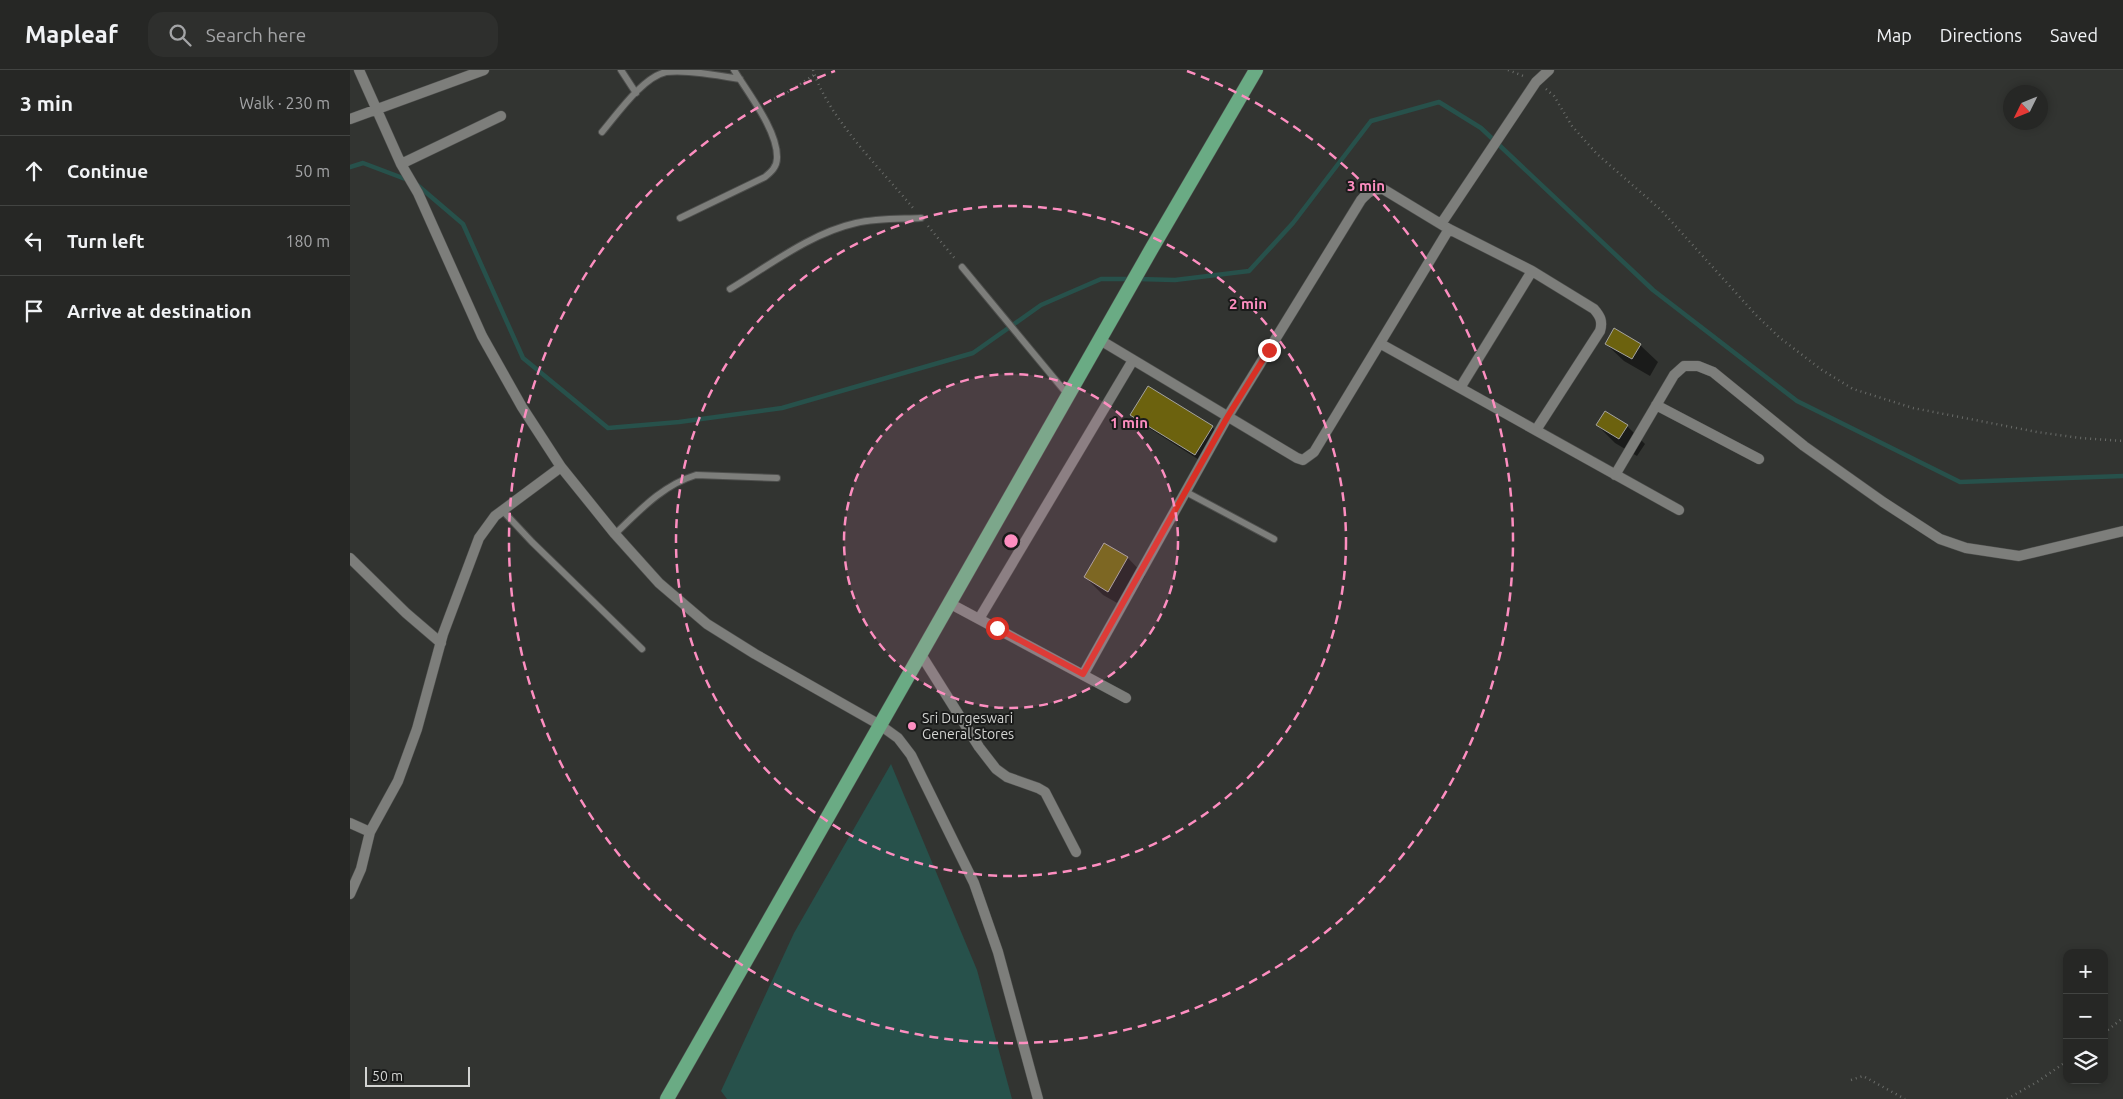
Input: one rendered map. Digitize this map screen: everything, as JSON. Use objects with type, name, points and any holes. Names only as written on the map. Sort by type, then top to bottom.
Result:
[{"type":"highway","points":[[667,1099],[1114,314],[1256,70]]},
{"type":"street","points":[[361,70],[400,164],[418,193],[482,336],[522,407],[561,467],[615,534],[659,583],[708,624],[754,654],[880,725],[898,738],[911,755],[974,883],[1000,961],[1038,1099]]},
{"type":"street","points":[[350,119],[484,70]]},
{"type":"street","points":[[1100,340],[1297,458],[1304,460],[1309,457],[1381,344],[1445,226],[1536,82],[1549,70]]},
{"type":"street","points":[[400,164],[501,116]]},
{"type":"street","points":[[1083,674],[1228,416],[1367,193],[1374,189],[1383,189],[1445,226],[1532,270],[1594,309],[1600,316],[1602,324],[1600,331],[1536,430]]},
{"type":"street","points":[[1460,388],[1532,270]]},
{"type":"street","points":[[1381,344],[1679,510]]},
{"type":"street","points":[[979,619],[1133,360]]},
{"type":"street","points":[[1615,474],[1674,375],[1684,366],[1698,366],[1713,372],[1804,446],[1883,502],[1940,539],[1966,548],[2019,556],[2123,532]]},
{"type":"street","points":[[1656,405],[1758,460]]},
{"type":"street","points":[[350,894],[361,869],[370,832],[398,781],[416,729],[441,643],[479,538],[486,526],[502,510],[561,467]]},
{"type":"street","points":[[350,558],[406,613],[441,643]]},
{"type":"street","points":[[949,603],[1126,698]]},
{"type":"street","points":[[920,654],[979,747],[996,769],[1007,777],[1045,792],[1076,852]]},
{"type":"street","points":[[350,823],[370,832]]},
{"type":"lane","points":[[621,70],[636,93]]},
{"type":"lane","points":[[680,218],[764,177],[774,170],[777,158],[773,139],[757,107],[734,70]]},
{"type":"lane","points":[[602,132],[636,93],[655,76],[667,71],[688,71],[740,79]]},
{"type":"lane","points":[[730,289],[793,250],[828,232],[856,223],[884,219],[921,218]]},
{"type":"lane","points":[[962,267],[1068,395]]},
{"type":"lane","points":[[615,534],[669,486],[684,478],[696,475],[776,478]]},
{"type":"lane","points":[[1186,492],[1274,538]]},
{"type":"lane","points":[[502,510],[532,542],[642,649]]},
{"type":"path","points":[[814,70],[818,86],[833,112],[962,267]]},
{"type":"path","points":[[1508,70],[1536,82],[1554,96],[1572,126],[1596,154],[1660,210],[1756,315],[1780,338],[1829,375],[1852,389],[1913,408],[2037,432],[2123,441]]},
{"type":"path","points":[[757,107],[785,94],[815,74]]},
{"type":"path","points":[[2108,1029],[2123,1018]]},
{"type":"path","points":[[2007,1099],[2037,1082],[2063,1064]]},
{"type":"path","points":[[1851,1080],[1863,1076],[1905,1099]]},
{"type":"water","points":[[891,764],[977,970],[1012,1099],[727,1099],[721,1091],[794,933]]},
{"type":"building","points":[[1614,328],[1641,344],[1632,359],[1605,344]]},
{"type":"building","points":[[1148,386],[1213,426],[1195,455],[1130,415]]},
{"type":"building","points":[[1605,411],[1628,425],[1619,439],[1596,425]]},
{"type":"building","points":[[1104,543],[1128,557],[1108,592],[1084,577]]},
{"type":"waterway","points":[[1138,279],[1175,280],[1249,271],[1293,223],[1371,121],[1439,102],[1481,128],[1653,290],[1797,401],[1960,482],[2123,476]]},
{"type":"waterway","points":[[350,167],[363,163],[408,180]]},
{"type":"waterway","points":[[415,183],[463,224],[523,358],[608,428],[679,422],[782,408],[973,353],[1041,305],[1101,279],[1130,279]]},
{"type":"place","name":"Sri Durgeswari General Stores","points":[[912,726]]},
{"type":"route","points":[[997,628],[1083,674],[1228,416],[1269,350]]}]
